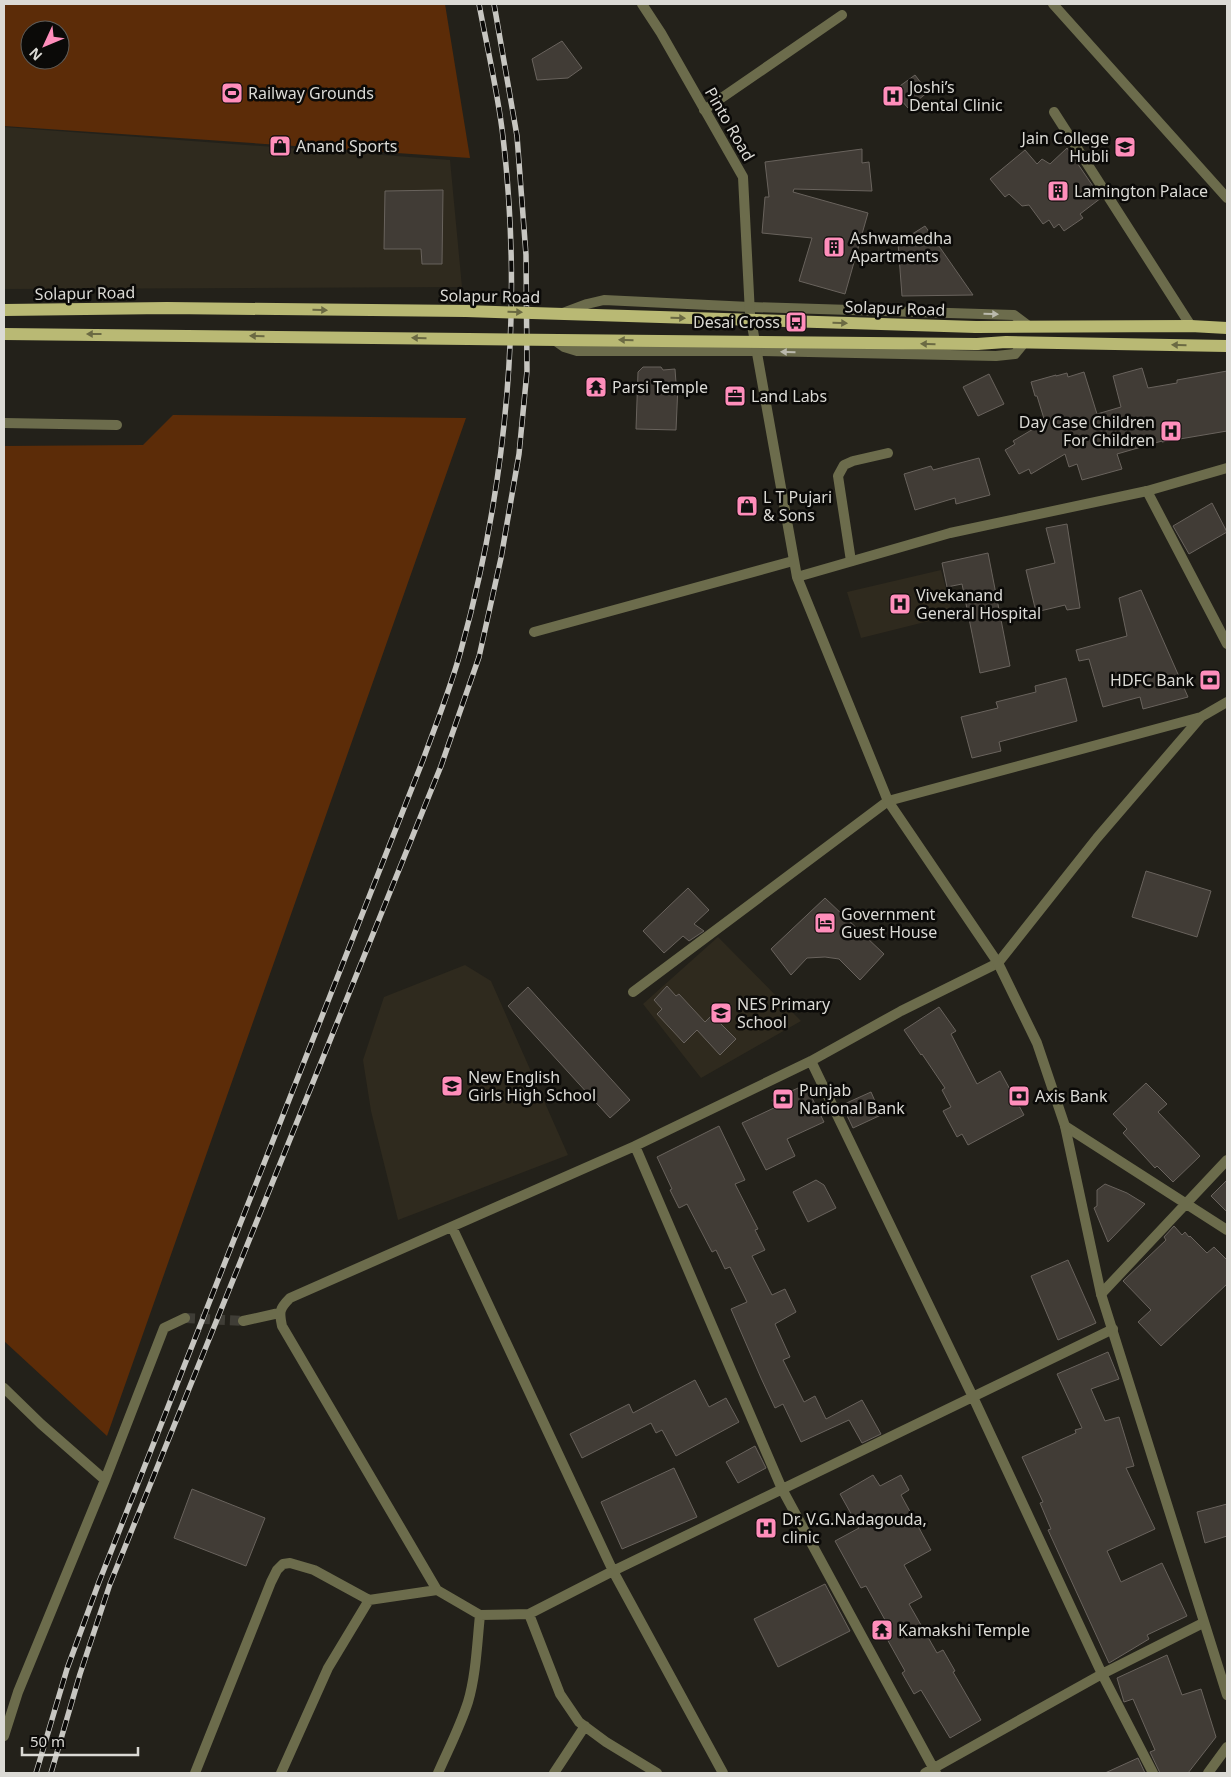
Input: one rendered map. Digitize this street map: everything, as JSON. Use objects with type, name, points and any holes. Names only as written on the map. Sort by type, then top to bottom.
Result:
[{"type":"main road","name":"Solapur Road","points":[[4,310],[167,308],[466,311],[976,327],[1191,326],[1227,328]]},
{"type":"main road","points":[[4,334],[1227,346]]},
{"type":"street","name":"Pinto Road","points":[[642,4],[661,33],[743,177],[753,332],[797,577],[888,801],[998,963],[1038,1043],[1065,1126],[1101,1294],[1227,1695]]},
{"type":"street","points":[[1053,4],[1227,198]]},
{"type":"street","points":[[704,110],[842,15]]},
{"type":"street","points":[[1054,112],[1191,326]]},
{"type":"street","points":[[560,314],[604,300],[750,307],[1014,315],[1030,326]]},
{"type":"street","points":[[554,340],[564,347],[577,351],[757,351],[996,356],[1015,354],[1024,343]]},
{"type":"street","points":[[4,422],[117,424]]},
{"type":"street","points":[[851,561],[838,476],[844,465],[852,461],[888,453]]},
{"type":"street","points":[[797,577],[950,533],[1147,491],[1227,468]]},
{"type":"street","points":[[1147,491],[1227,644]]},
{"type":"street","points":[[534,632],[793,561]]},
{"type":"street","points":[[633,992],[888,801],[1202,717],[1227,702]]},
{"type":"street","points":[[1113,1329],[613,1571],[529,1614],[480,1615],[437,1590],[282,1326],[279,1313],[283,1304],[290,1298],[635,1146],[811,1061],[901,1011],[998,963],[1097,838],[1202,717]]},
{"type":"street","points":[[811,1061],[973,1397],[1102,1674],[1153,1773]]},
{"type":"street","points":[[1065,1126],[1227,1230]]},
{"type":"street","points":[[635,1146],[782,1489],[932,1772],[1102,1674],[1203,1623]]},
{"type":"street","points":[[1101,1294],[1227,1160]]},
{"type":"street","points":[[452,1227],[613,1571],[723,1773]]},
{"type":"street","points":[[243,1321],[279,1313]]},
{"type":"street","points":[[4,1736],[18,1692],[105,1480],[164,1328],[185,1318]]},
{"type":"street","points":[[4,1388],[41,1424],[105,1480]]},
{"type":"street","points":[[195,1773],[277,1570],[283,1564],[290,1563],[314,1570],[369,1600],[437,1590]]},
{"type":"street","points":[[281,1773],[328,1668],[369,1600]]},
{"type":"street","points":[[529,1614],[560,1694],[580,1722],[606,1742],[657,1773]]},
{"type":"street","points":[[438,1773],[468,1703],[472,1685],[480,1615]]},
{"type":"street","points":[[554,1773],[584,1726]]},
{"type":"street","points":[[1208,1773],[1227,1747]]},
{"type":"shaded area","name":"Railway Grounds","points":[[4,4],[445,4],[470,158],[4,126]]},
{"type":"shaded area","points":[[4,127],[450,160],[462,287],[4,289]]},
{"type":"shaded area","points":[[173,415],[466,418],[107,1436],[4,1341],[4,446],[143,445]]},
{"type":"shaded area","name":"Vivekanand General Hospital","points":[[941,570],[953,615],[861,638],[847,592]]},
{"type":"shaded area","name":"NES Primary School","points":[[718,937],[801,1021],[701,1078],[643,1004]]},
{"type":"shaded area","name":"New English Girls High School","points":[[465,965],[491,981],[568,1155],[398,1220],[371,1111],[363,1060],[384,997]]},
{"type":"building","points":[[562,41],[582,68],[568,78],[537,80],[532,59]]},
{"type":"building","points":[[915,75],[928,92],[908,108],[893,91]]},
{"type":"building","name":"Lamington Palace","points":[[1067,148],[1101,198],[1080,214],[1083,218],[1064,231],[1059,224],[1054,228],[1049,220],[1043,224],[1029,205],[1022,206],[1009,194],[1005,197],[990,179],[1025,150],[1037,164],[1042,159],[1050,164]]},
{"type":"building","points":[[862,149],[862,163],[869,162],[872,191],[794,189],[793,192],[868,213],[845,294],[799,281],[812,238],[762,233],[765,197],[769,197],[765,162]]},
{"type":"building","points":[[443,190],[442,264],[422,264],[421,249],[384,249],[385,191]]},
{"type":"building","points":[[925,226],[973,295],[902,296],[898,243]]},
{"type":"building","points":[[643,367],[661,367],[663,370],[675,369],[676,383],[678,385],[676,430],[636,429],[638,372]]},
{"type":"building","points":[[1142,368],[1148,388],[1177,383],[1177,380],[1227,371],[1227,431],[1162,441],[1117,454],[1122,469],[1082,480],[1077,464],[1069,467],[1065,454],[1031,474],[1029,469],[1019,474],[1005,450],[1015,444],[1013,441],[1045,422],[1031,382],[1056,375],[1067,373],[1068,377],[1084,372],[1097,414],[1121,407],[1113,376]]},
{"type":"building","points":[[989,374],[1004,404],[978,416],[963,387]]},
{"type":"building","points":[[979,458],[990,495],[956,504],[955,498],[915,510],[904,474],[931,466],[933,470]]},
{"type":"building","points":[[1212,503],[1227,532],[1189,554],[1173,526]]},
{"type":"building","points":[[1067,524],[1080,608],[1067,610],[1065,605],[1036,612],[1026,570],[1055,563],[1046,528]]},
{"type":"building","points":[[988,553],[1010,666],[980,673],[962,584],[947,587],[942,563]]},
{"type":"building","points":[[1141,590],[1188,697],[1143,709],[1140,697],[1103,707],[1089,659],[1079,661],[1076,650],[1127,636],[1119,598]]},
{"type":"building","points":[[1066,678],[1077,721],[999,742],[1001,751],[972,758],[961,717],[998,708],[996,702],[1036,692],[1035,686]]},
{"type":"building","points":[[1146,871],[1211,891],[1197,937],[1132,917]]},
{"type":"building","points":[[688,888],[709,910],[694,924],[704,931],[689,941],[683,936],[664,953],[643,931]]},
{"type":"building","name":"Government Guest House","points":[[825,898],[884,954],[860,980],[839,959],[825,957],[807,958],[791,975],[771,949]]},
{"type":"building","points":[[667,986],[676,996],[679,994],[705,1022],[712,1015],[736,1039],[720,1055],[697,1030],[684,1043],[657,1014],[662,1009],[654,1000]]},
{"type":"building","points":[[528,987],[630,1100],[610,1118],[508,1006]]},
{"type":"building","points":[[939,1007],[956,1031],[951,1034],[977,1084],[1000,1071],[1024,1115],[968,1145],[962,1134],[957,1137],[943,1111],[951,1107],[942,1090],[945,1088],[904,1030]]},
{"type":"building","points":[[1146,1083],[1167,1104],[1158,1112],[1200,1156],[1173,1182],[1157,1166],[1155,1168],[1123,1133],[1127,1129],[1113,1114]]},
{"type":"building","points":[[798,1088],[810,1094],[824,1122],[787,1139],[795,1156],[766,1170],[742,1123],[776,1107],[772,1100]]},
{"type":"building","points":[[871,1092],[881,1115],[853,1128],[842,1105]]},
{"type":"building","points":[[719,1126],[745,1180],[735,1184],[758,1229],[755,1230],[765,1250],[752,1256],[772,1295],[785,1289],[796,1312],[775,1324],[790,1357],[783,1360],[804,1402],[815,1396],[826,1419],[862,1400],[881,1434],[862,1443],[849,1420],[801,1442],[783,1404],[775,1408],[731,1309],[747,1302],[730,1267],[725,1269],[716,1250],[712,1252],[687,1204],[679,1208],[657,1157]]},
{"type":"building","points":[[816,1180],[824,1185],[836,1208],[808,1222],[793,1192]]},
{"type":"building","points":[[1227,1180],[1227,1212],[1211,1196]]},
{"type":"building","points":[[1105,1184],[1127,1193],[1145,1204],[1108,1242],[1094,1208],[1097,1206],[1097,1190]]},
{"type":"building","points":[[1174,1226],[1182,1235],[1185,1232],[1190,1236],[1207,1253],[1214,1247],[1227,1260],[1227,1284],[1161,1346],[1138,1322],[1151,1310],[1123,1281],[1166,1240],[1164,1237]]},
{"type":"building","points":[[1068,1260],[1096,1323],[1058,1340],[1031,1276]]},
{"type":"building","points":[[1108,1352],[1119,1379],[1091,1389],[1105,1421],[1119,1417],[1134,1466],[1126,1468],[1155,1529],[1107,1551],[1121,1582],[1162,1563],[1187,1616],[1147,1635],[1149,1639],[1109,1663],[1048,1530],[1051,1529],[1040,1503],[1043,1502],[1022,1457],[1076,1433],[1075,1430],[1082,1428],[1057,1374]]},
{"type":"building","points":[[695,1380],[709,1407],[726,1398],[739,1422],[676,1456],[662,1430],[656,1433],[651,1423],[582,1458],[570,1434],[629,1404],[633,1413]]},
{"type":"building","points":[[755,1446],[766,1468],[738,1483],[726,1462]]},
{"type":"building","points":[[674,1468],[697,1517],[622,1549],[601,1502]]},
{"type":"building","points":[[873,1475],[880,1486],[901,1475],[909,1490],[901,1495],[931,1550],[904,1565],[922,1597],[909,1604],[937,1653],[943,1650],[955,1671],[953,1672],[981,1720],[950,1738],[921,1690],[914,1694],[902,1673],[905,1671],[882,1630],[889,1627],[866,1586],[861,1588],[835,1541],[859,1528],[840,1494]]},
{"type":"building","points":[[192,1489],[265,1518],[246,1566],[174,1538]]},
{"type":"building","points":[[1227,1504],[1227,1536],[1205,1543],[1197,1512]]},
{"type":"building","points":[[825,1584],[850,1631],[778,1667],[754,1619]]},
{"type":"building","points":[[1167,1655],[1182,1695],[1201,1689],[1216,1737],[1188,1773],[1160,1773],[1150,1752],[1155,1750],[1133,1699],[1124,1702],[1117,1678]]},
{"type":"building","points":[[1138,1758],[1145,1773],[1105,1773]]},
{"type":"tunnel","points":[[185,1318],[243,1321]]},
{"type":"railway","points":[[36,1773],[67,1669],[99,1582],[423,760],[457,664],[477,588],[500,460],[507,396],[511,331],[509,201],[503,137],[479,4]]},
{"type":"railway","points":[[51,1773],[80,1674],[110,1584],[441,766],[479,657],[501,558],[519,454],[527,371],[526,255],[517,136],[494,4]]},
{"type":"place","name":"Railway Grounds","points":[[232,93]]},
{"type":"place","name":"Joshi’s Dental Clinic","points":[[893,96]]},
{"type":"place","name":"Anand Sports","points":[[280,146]]},
{"type":"place","name":"Jain College Hubli","points":[[1125,147]]},
{"type":"place","name":"Lamington Palace","points":[[1058,191]]},
{"type":"place","name":"Ashwamedha Apartments","points":[[834,247]]},
{"type":"place","name":"Desai Cross","points":[[796,322]]},
{"type":"place","name":"Parsi Temple","points":[[596,387]]},
{"type":"place","name":"Land Labs","points":[[735,396]]},
{"type":"place","name":"Day Case Children For Children","points":[[1171,431]]},
{"type":"place","name":"L T Pujari & Sons","points":[[747,506]]},
{"type":"place","name":"Vivekanand General Hospital","points":[[900,604]]},
{"type":"place","name":"HDFC Bank","points":[[1210,680]]},
{"type":"place","name":"Government Guest House","points":[[825,923]]},
{"type":"place","name":"NES Primary School","points":[[721,1013]]},
{"type":"place","name":"New English Girls High School","points":[[452,1086]]},
{"type":"place","name":"Axis Bank","points":[[1019,1096]]},
{"type":"place","name":"Punjab National Bank","points":[[783,1099]]},
{"type":"place","name":"Dr. V.G.Nadagouda, clinic","points":[[766,1528]]},
{"type":"place","name":"Kamakshi Temple","points":[[882,1630]]}]
